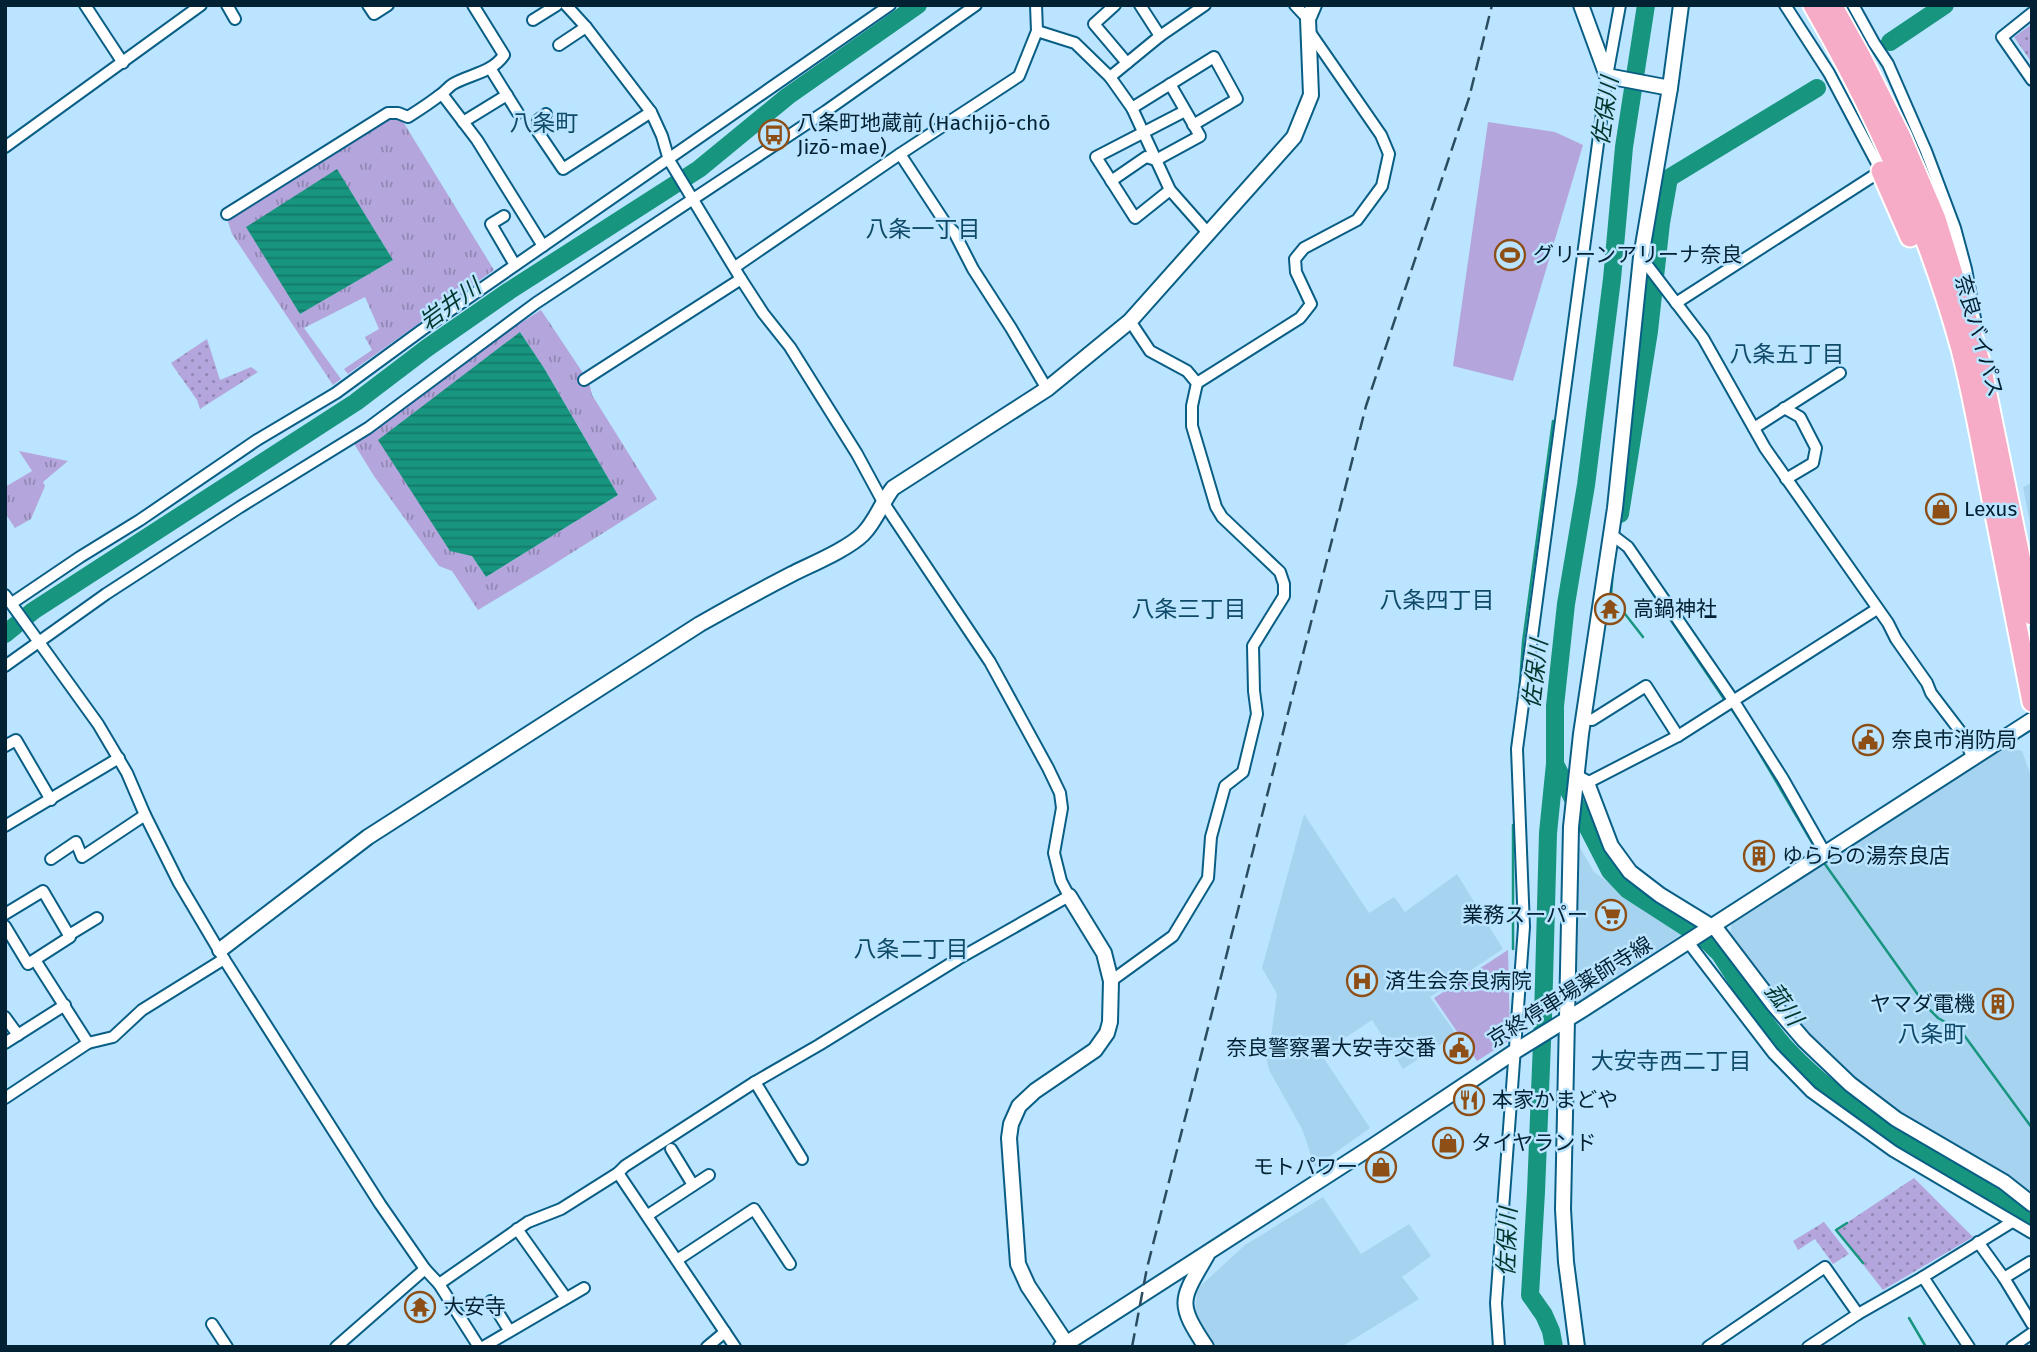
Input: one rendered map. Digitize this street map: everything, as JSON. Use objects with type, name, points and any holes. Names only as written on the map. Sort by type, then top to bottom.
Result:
[{"type":"highway","name":"奈良バイパス","points":[[1813,5],[1872,113],[1905,186],[1949,310],[1975,404],[2032,702]]},
{"type":"highway","name":"奈良バイパス","points":[[1832,5],[1895,126],[1936,219],[1981,365],[2032,615]]},
{"type":"highway","points":[[1881,171],[1903,217],[1975,404]]},
{"type":"street","points":[[85,5],[123,63]]},
{"type":"street","points":[[5,147],[201,5]]},
{"type":"street","points":[[227,5],[236,19]]},
{"type":"street","points":[[369,5],[374,14],[388,5]]},
{"type":"street","points":[[227,215],[388,113],[408,117],[463,78],[499,62],[504,55],[473,5]]},
{"type":"street","points":[[533,20],[557,5]]},
{"type":"street","points":[[566,5],[650,111],[671,162],[691,196],[763,313],[790,347],[857,454],[883,502],[987,658],[1060,793],[1062,807],[1055,853],[1061,881],[1104,953],[1111,981],[1110,1022],[1101,1043],[1088,1056],[1026,1098],[1019,1106],[1011,1124],[1009,1138],[1018,1264],[1028,1286],[1064,1345]]},
{"type":"street","points":[[584,1288],[481,1347],[439,1284],[425,1269],[311,1097],[179,883],[119,758],[11,602],[140,520],[257,440],[336,393],[515,265],[671,162],[890,5]]},
{"type":"street","points":[[5,666],[37,638],[368,428],[536,303],[691,196],[826,111],[976,5]]},
{"type":"street","points":[[735,267],[1019,76],[1037,31],[1036,5]]},
{"type":"street","points":[[1115,5],[1094,24],[1127,63]]},
{"type":"street","points":[[1140,5],[1160,36]]},
{"type":"street","points":[[1110,76],[1160,36],[1205,5]]},
{"type":"street","points":[[1111,981],[1173,936],[1208,878],[1211,838],[1225,786],[1243,772],[1257,714],[1253,646],[1284,596],[1280,572],[1222,517],[1216,507],[1192,426],[1192,406],[1197,383],[1300,318],[1311,304],[1296,272],[1295,259],[1304,248],[1357,219],[1382,186],[1389,154],[1381,135],[1295,5]]},
{"type":"street","points":[[5,1097],[89,1043],[113,1037],[142,1010],[222,955],[368,838],[700,624],[831,555],[863,535],[893,488],[1046,389],[1130,321],[1294,137],[1311,95],[1308,25],[1314,5]]},
{"type":"street","points":[[1581,5],[1608,76]]},
{"type":"street","points":[[1499,1347],[1496,1303],[1517,1050],[1524,928],[1517,748],[1608,76],[1620,5]]},
{"type":"street","points":[[1577,1347],[1566,1262],[1563,1209],[1564,1022],[1571,827],[1582,781],[1584,719],[1611,534],[1642,257],[1681,5]]},
{"type":"street","points":[[1676,303],[1881,171],[1834,70],[1785,5]]},
{"type":"street","points":[[1853,5],[1870,46],[1888,64],[1926,151],[1955,228],[1974,310],[1981,365]]},
{"type":"street","points":[[2032,13],[2002,37],[2032,80]]},
{"type":"street","points":[[559,45],[586,27]]},
{"type":"street","points":[[1037,31],[1075,43],[1110,76],[1132,108],[1170,190],[1208,233]]},
{"type":"street","points":[[1132,108],[1214,57],[1237,99],[1193,125]]},
{"type":"street","points":[[490,68],[518,113]]},
{"type":"street","points":[[1608,76],[1669,88]]},
{"type":"street","points":[[1111,181],[1146,157],[1156,160],[1199,136],[1170,84]]},
{"type":"street","points":[[442,94],[477,140],[543,246]]},
{"type":"street","points":[[463,122],[507,95]]},
{"type":"street","points":[[546,114],[538,120],[538,132],[563,169],[650,111]]},
{"type":"street","points":[[1170,190],[1135,218],[1096,157],[1185,111]]},
{"type":"street","points":[[900,154],[954,232],[973,269],[1046,389]]},
{"type":"street","points":[[504,216],[491,225],[515,265]]},
{"type":"street","points":[[1642,257],[1703,338],[1765,448],[1877,609],[1931,693],[1960,731],[1973,758]]},
{"type":"street","points":[[584,380],[741,278]]},
{"type":"street","points":[[1130,321],[1150,351],[1187,370],[1197,383]]},
{"type":"street","points":[[1754,428],[1840,373]]},
{"type":"street","points":[[1784,408],[1800,417],[1816,448],[1813,463],[1786,478]]},
{"type":"street","points":[[1611,534],[1628,547],[1733,700],[1783,779],[1825,853]]},
{"type":"street","points":[[1582,781],[1678,736],[1877,609]]},
{"type":"street","points":[[1584,719],[1592,720],[1647,686],[1678,736]]},
{"type":"street","name":"京終停車場薬師寺線","points":[[1064,1345],[1208,1254],[1517,1050],[2032,720]]},
{"type":"street","points":[[5,746],[16,740],[51,800]]},
{"type":"street","points":[[5,826],[119,758]]},
{"type":"street","points":[[1582,781],[1611,846],[1630,872],[1708,929],[1717,930],[1804,1040],[1850,1084],[1896,1119],[2004,1182],[2032,1204]]},
{"type":"street","points":[[51,859],[76,842],[82,857],[145,815]]},
{"type":"street","points":[[5,914],[43,891],[69,935]]},
{"type":"street","points":[[439,1284],[528,1222],[561,1209],[755,1082],[1069,895]]},
{"type":"street","points":[[5,926],[28,964],[97,918]]},
{"type":"street","points":[[1689,941],[1773,1053],[1811,1093],[1893,1151],[2032,1233]]},
{"type":"street","points":[[35,960],[89,1043]]},
{"type":"street","points":[[5,1043],[65,1005]]},
{"type":"street","points":[[5,1017],[18,1035]]},
{"type":"street","points":[[755,1082],[802,1159]]},
{"type":"street","points":[[671,1149],[694,1185]]},
{"type":"street","points":[[618,1173],[735,1347]]},
{"type":"street","points":[[648,1216],[709,1175]]},
{"type":"street","points":[[677,1260],[754,1209],[790,1264]]},
{"type":"street","points":[[1808,1347],[2012,1222]]},
{"type":"street","points":[[517,1229],[566,1298]]},
{"type":"street","points":[[1978,1242],[2032,1324]]},
{"type":"street","points":[[1206,1347],[1189,1321],[1185,1307],[1188,1288],[1208,1254]]},
{"type":"street","points":[[2004,1278],[2032,1262]]},
{"type":"street","points":[[1708,1347],[1825,1266],[1858,1314]]},
{"type":"street","points":[[336,1347],[425,1269]]},
{"type":"street","points":[[1923,1277],[1969,1347]]},
{"type":"street","points":[[491,1301],[509,1330]]},
{"type":"street","points":[[212,1324],[227,1347]]},
{"type":"street","points":[[707,1347],[725,1332]]},
{"type":"street","points":[[2012,1347],[2032,1334]]},
{"type":"shaded area","points":[[337,169],[393,260],[300,314],[246,227]]},
{"type":"shaded area","points":[[520,332],[618,495],[486,577],[472,556],[450,551],[378,440]]},
{"type":"shaded area","points":[[2032,483],[2032,533],[2023,487]]},
{"type":"shaded area","points":[[2000,749],[2022,751],[2032,779],[2032,1196],[1910,1120],[1839,1067],[1801,1028],[1730,933],[1732,923]]},
{"type":"shaded area","name":"済生会奈良病院","points":[[1304,814],[1369,913],[1394,897],[1405,912],[1457,874],[1503,949],[1430,997],[1456,1034],[1403,1069],[1372,1020],[1321,1054],[1370,1128],[1315,1167],[1302,1129],[1269,1070],[1265,1052],[1271,1037],[1277,994],[1262,968]]},
{"type":"shaded area","points":[[1575,839],[1594,872],[1683,933],[1575,1005],[1572,990]]},
{"type":"shaded area","points":[[1323,1197],[1361,1254],[1409,1224],[1431,1256],[1402,1277],[1419,1299],[1341,1347],[1215,1347],[1195,1317],[1197,1289],[1245,1245]]},
{"type":"green space","points":[[2032,24],[2032,63],[2014,37]]},
{"type":"green space","points":[[390,117],[402,120],[494,270],[348,374],[344,369],[372,350],[365,337],[379,329],[365,297],[304,328],[341,379],[333,385],[232,234],[227,219]],"holes":[[[336,169],[393,260],[299,314]]]},
{"type":"green space","name":"グリーンアリーナ奈良","points":[[1488,122],[1555,132],[1583,145],[1513,381],[1453,366]]},
{"type":"green space","points":[[541,310],[589,382],[592,395],[657,499],[478,610],[452,571],[439,566],[374,476],[353,442],[367,436],[492,341]],"holes":[[[520,332],[618,495],[486,577],[472,556]]]},
{"type":"green space","points":[[207,339],[220,380],[251,367],[258,372],[200,409],[197,400],[171,363]]},
{"type":"green space","points":[[19,451],[68,461],[43,482],[45,486],[31,519],[15,528],[5,513],[5,487],[32,471]]},
{"type":"green space","points":[[1508,950],[1510,1040],[1477,1061],[1434,998]]},
{"type":"green space","points":[[1914,1178],[1973,1237],[1883,1290],[1836,1230]]},
{"type":"green space","points":[[1824,1222],[1849,1254],[1833,1264],[1815,1239],[1798,1250],[1793,1241]]},
{"type":"waterway","name":"岩井川","points":[[5,634],[33,611],[356,402],[509,291],[699,169],[788,96],[918,5]]},
{"type":"waterway","name":"佐保川","points":[[1554,1347],[1544,1315],[1530,1295],[1543,1017],[1548,833],[1555,764],[1555,706],[1566,604],[1586,485],[1612,279],[1624,147],[1646,5]]},
{"type":"waterway","points":[[1890,42],[1945,5]]},
{"type":"waterway","points":[[1620,514],[1649,331],[1669,178],[1817,88]]},
{"type":"waterway","points":[[1519,697],[1523,642],[1553,421]]},
{"type":"waterway","points":[[1627,555],[1726,702]]},
{"type":"waterway","points":[[1613,569],[1611,596],[1643,637]]},
{"type":"waterway","points":[[1730,707],[1817,851]]},
{"type":"waterway","name":"菰川","points":[[1555,764],[1610,871],[1628,890],[1707,941],[1720,954],[1767,1024],[1809,1071],[1892,1134],[2032,1216]]},
{"type":"waterway","points":[[1513,825],[1513,949]]},
{"type":"waterway","points":[[1822,860],[1926,1006],[1938,1018],[1961,1031],[2032,1128]]},
{"type":"waterway","points":[[1847,1223],[1836,1230],[1863,1263]]},
{"type":"waterway","points":[[1909,1318],[1926,1347]]},
{"type":"railway","points":[[1132,1347],[1147,1268],[1366,406],[1469,98],[1492,5]]},
{"type":"place","name":"八条町地蔵前 (Hachijō-chō Jizō-mae)","points":[[774,135]]},
{"type":"place","name":"グリーンアリーナ奈良","points":[[1510,255]]},
{"type":"place","name":"Lexus","points":[[1941,509]]},
{"type":"place","name":"高鍋神社","points":[[1610,609]]},
{"type":"place","name":"奈良市消防局","points":[[1868,740]]},
{"type":"place","name":"ゆららの湯奈良店","points":[[1759,856]]},
{"type":"place","name":"業務スーパー","points":[[1611,915]]},
{"type":"place","name":"済生会奈良病院","points":[[1362,981]]},
{"type":"place","name":"ヤマダ電機","points":[[1998,1004]]},
{"type":"place","name":"奈良警察署大安寺交番","points":[[1459,1048]]},
{"type":"place","name":"本家かまどや","points":[[1469,1100]]},
{"type":"place","name":"タイヤランド","points":[[1448,1143]]},
{"type":"place","name":"モトパワー","points":[[1381,1167]]},
{"type":"place","name":"大安寺","points":[[420,1307]]},
{"type":"district","name":"八条町","points":[[544,123]]},
{"type":"district","name":"八条一丁目","points":[[923,229]]},
{"type":"district","name":"八条五丁目","points":[[1787,354]]},
{"type":"district","name":"八条四丁目","points":[[1437,600]]},
{"type":"district","name":"八条三丁目","points":[[1189,609]]},
{"type":"district","name":"八条二丁目","points":[[911,949]]},
{"type":"district","name":"八条町","points":[[1932,1034]]},
{"type":"district","name":"大安寺西二丁目","points":[[1671,1061]]}]
